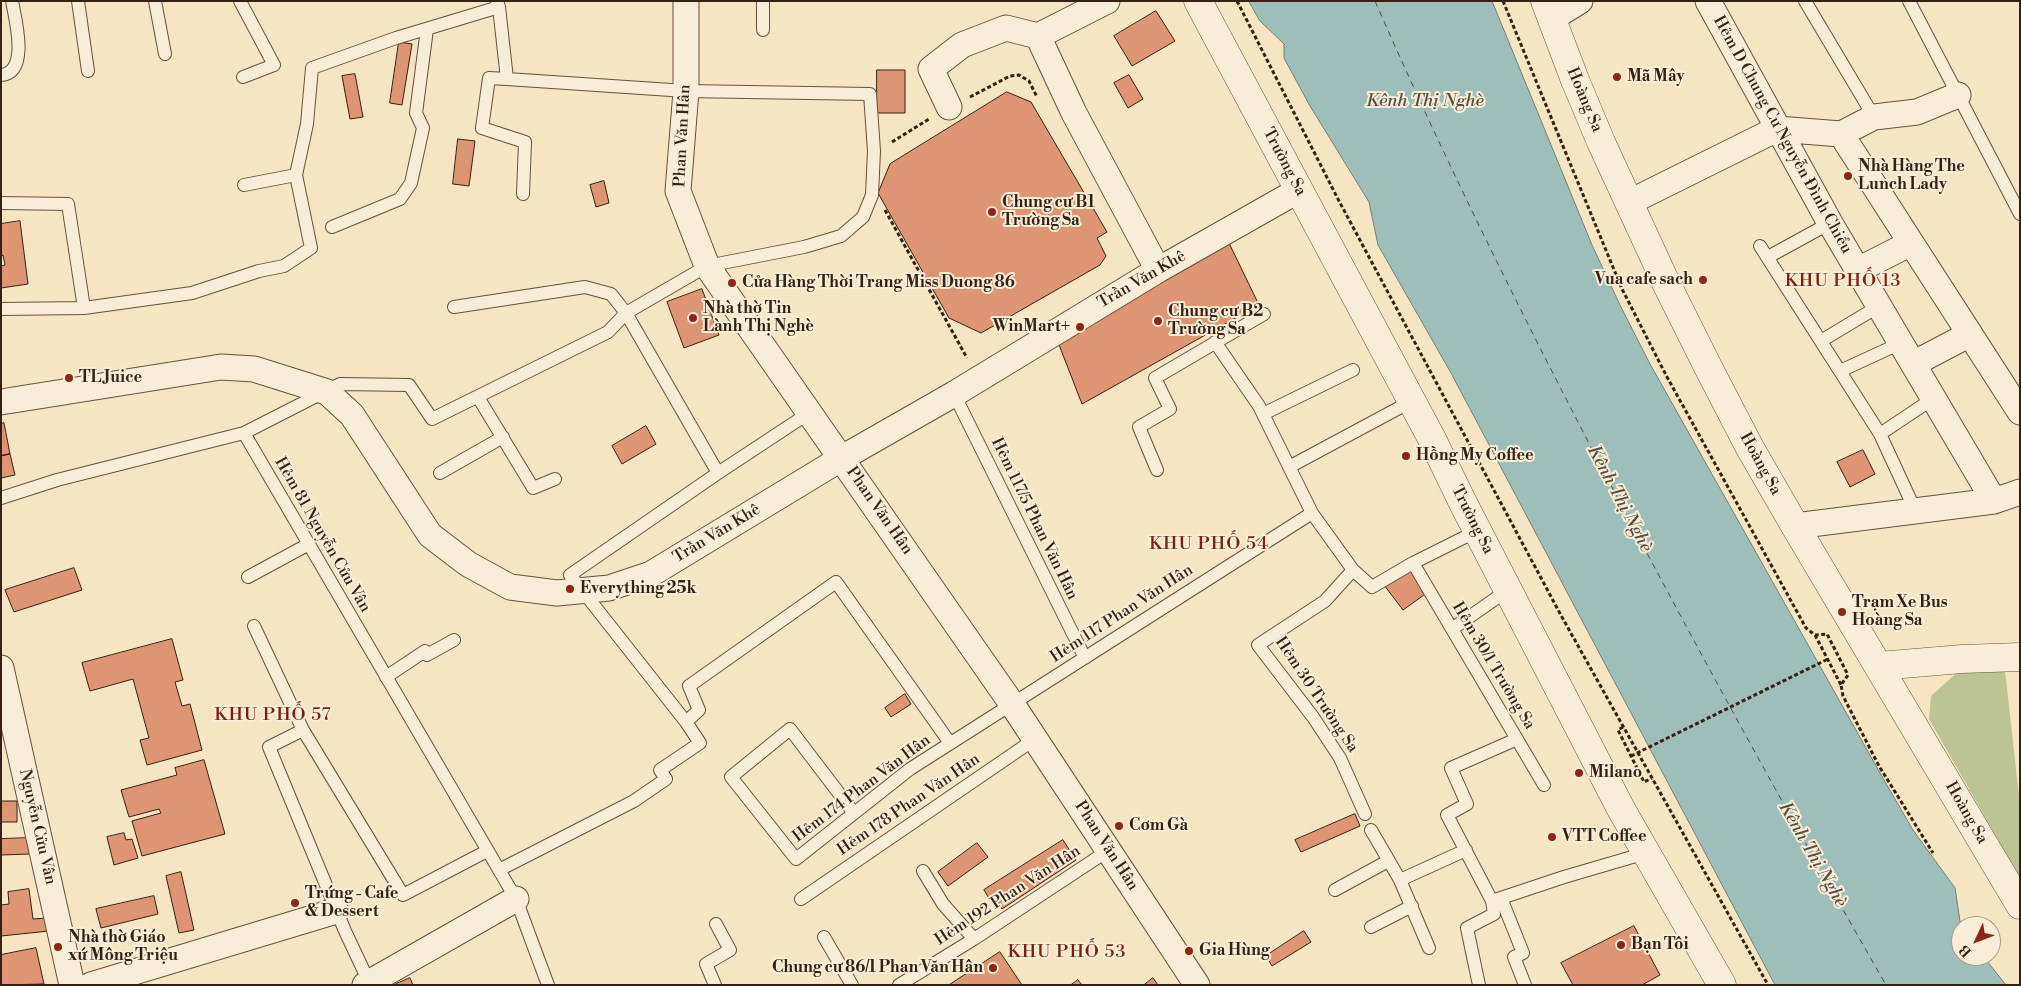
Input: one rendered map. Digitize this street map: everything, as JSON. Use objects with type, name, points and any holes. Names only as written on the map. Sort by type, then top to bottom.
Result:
[{"type":"street","name":"Phan Văn Hân","points":[[686,1],[686,91],[678,191],[707,266],[1012,704],[1197,985]]},
{"type":"street","points":[[949,107],[931,69],[962,45],[1006,28],[1038,36],[1107,1]]},
{"type":"street","name":"Trường Sa","points":[[1198,1],[1412,402],[1621,809],[1722,985]]},
{"type":"street","points":[[1548,10],[1580,1]]},
{"type":"street","name":"Hẻm D Chung Cư Nguyễn Ðình Chiểu","points":[[1708,1],[1830,223],[1994,501]]},
{"type":"street","name":"Hoàng Sa","points":[[1548,10],[1583,98],[1668,285],[1750,448],[2020,905]]},
{"type":"street","points":[[1038,36],[1074,113],[1158,270]]},
{"type":"street","points":[[1630,202],[1777,129],[1841,134],[1874,118],[1917,112],[1958,95]]},
{"type":"street","points":[[1841,134],[2020,412]]},
{"type":"street","name":"Trần Văn Khê","points":[[1,402],[221,367],[254,369],[327,392],[352,415],[430,535],[468,564],[510,587],[557,593],[609,588],[651,574],[1158,270],[1299,190]]},
{"type":"street","points":[[1858,270],[1911,242]]},
{"type":"street","points":[[1913,364],[1970,334]]},
{"type":"street","points":[[1795,526],[1994,501],[2020,492]]},
{"type":"street","points":[[1879,666],[1962,659],[2020,657]]},
{"type":"street","name":"Nguyễn Cửu Vân","points":[[1,668],[72,985]]},
{"type":"street","points":[[367,984],[516,899]]},
{"type":"street","points":[[91,985],[336,911]]},
{"type":"lane","points":[[1,75],[6,75],[16,65],[20,47],[12,1]]},
{"type":"lane","points":[[78,1],[88,71]]},
{"type":"lane","points":[[155,1],[165,54]]},
{"type":"lane","points":[[240,1],[274,65],[243,77]]},
{"type":"lane","points":[[762,30],[763,1]]},
{"type":"lane","points":[[1805,1],[1874,118]]},
{"type":"lane","points":[[1908,1],[2020,214]]},
{"type":"lane","points":[[1,308],[84,308],[192,293],[258,271],[284,266],[311,248],[296,175],[308,124],[312,68],[498,4],[506,79]]},
{"type":"lane","points":[[332,227],[400,199],[411,183],[423,128],[416,113],[427,29]]},
{"type":"lane","points":[[1,498],[57,480],[244,433],[340,384],[410,385],[432,419],[608,332],[626,313],[707,266],[804,247],[841,236],[864,217],[872,195],[874,151],[870,94],[686,91],[489,78],[482,128],[525,142],[523,194]]},
{"type":"lane","points":[[244,185],[296,175]]},
{"type":"lane","points":[[1,203],[68,204],[84,308]]},
{"type":"lane","points":[[1768,257],[1830,223]]},
{"type":"lane","points":[[1760,246],[1880,434],[1916,512]]},
{"type":"lane","points":[[454,307],[585,287],[612,294],[626,313],[718,472]]},
{"type":"lane","points":[[1821,340],[1879,306]]},
{"type":"lane","points":[[1157,470],[1139,427],[1170,409],[1155,378],[1264,314]]},
{"type":"lane","points":[[1215,342],[1263,414],[1312,513],[1353,570],[1372,587],[1413,563],[1477,531]]},
{"type":"lane","points":[[1840,371],[1901,343]]},
{"type":"lane","points":[[1263,414],[1353,370]]},
{"type":"lane","name":"Hẻm 117/5 Phan Văn Hân","points":[[954,394],[1085,658]]},
{"type":"lane","points":[[478,397],[533,488],[555,479]]},
{"type":"lane","points":[[1880,434],[1934,398]]},
{"type":"lane","points":[[1289,467],[1412,402]]},
{"type":"lane","points":[[499,870],[634,801],[666,779],[660,770],[700,742],[570,575],[718,472],[809,413]]},
{"type":"lane","name":"Hẻm 81 Nguyễn Cửu Vân","points":[[244,433],[516,899],[548,985]]},
{"type":"lane","points":[[440,473],[502,437]]},
{"type":"lane","name":"Hẻm 117 Phan Văn Hân","points":[[1012,704],[1312,513]]},
{"type":"lane","points":[[248,577],[309,544]]},
{"type":"lane","name":"Hẻm 30/1 Trường Sa","points":[[1413,563],[1544,785]]},
{"type":"lane","name":"Hẻm 30 Trường Sa","points":[[1353,570],[1325,601],[1258,645],[1313,717],[1340,758],[1365,814]]},
{"type":"lane","points":[[686,722],[699,710],[689,686],[836,582],[950,743]]},
{"type":"lane","points":[[1452,629],[1508,590]]},
{"type":"lane","points":[[254,626],[303,730],[403,895],[487,851]]},
{"type":"lane","points":[[386,677],[425,651],[427,655],[454,640]]},
{"type":"lane","name":"Hẻm 174 Phan Văn Hân","points":[[854,813],[790,729],[731,777],[796,859],[910,769],[1012,704]]},
{"type":"lane","points":[[303,730],[269,747],[367,984]]},
{"type":"lane","name":"Hẻm 178 Phan Văn Hân","points":[[801,899],[1035,739]]},
{"type":"lane","points":[[1517,739],[1451,768],[1467,804],[1446,816],[1497,899],[1523,953],[1514,957],[1525,985]]},
{"type":"lane","points":[[1371,830],[1400,880],[1430,948]]},
{"type":"lane","name":"Hẻm 192 Phan Văn Hân","points":[[899,985],[974,939],[1109,850]]},
{"type":"lane","points":[[1400,880],[1466,850]]},
{"type":"lane","points":[[1497,899],[1646,853]]},
{"type":"lane","points":[[1335,890],[1388,861]]},
{"type":"lane","points":[[923,871],[943,904],[974,939]]},
{"type":"lane","points":[[1478,985],[1467,928],[1494,914],[1497,899]]},
{"type":"lane","points":[[1371,927],[1412,906]]},
{"type":"lane","points":[[715,985],[706,964],[730,950],[716,924]]},
{"type":"lane","points":[[824,937],[852,985]]},
{"type":"path","points":[[1237,1],[1339,201],[1563,619],[1768,985]]},
{"type":"path","points":[[1503,1],[1622,289],[1667,377],[1806,628],[1815,635],[1828,659],[1841,685],[1843,696],[1879,766],[1933,853]]},
{"type":"path","points":[[890,145],[894,139],[949,107],[1010,76],[1019,74],[1029,81],[1038,98]]},
{"type":"path","points":[[882,205],[978,378]]},
{"type":"path","points":[[1815,635],[1827,634],[1848,676],[1841,685]]},
{"type":"path","points":[[1631,756],[1828,659]]},
{"type":"path","points":[[1623,727],[1618,730],[1644,782],[1652,778]]},
{"type":"green space","points":[[1962,668],[2005,670],[2020,805],[2020,878],[1929,719],[1931,696]]},
{"type":"water","name":"Kênh Thị Nghè","points":[[1249,1],[1492,1],[1592,245],[1650,364],[1913,830],[1955,888],[1959,916],[1951,916],[1951,966],[1991,966],[2006,985],[1775,985],[1451,373],[1378,245],[1369,202],[1310,106],[1284,58],[1284,44],[1260,21]]},
{"type":"building","points":[[1156,11],[1175,41],[1132,66],[1114,36]]},
{"type":"building","points":[[399,42],[412,44],[402,105],[390,103]]},
{"type":"building","points":[[877,70],[905,70],[905,113],[877,113]]},
{"type":"building","points":[[355,74],[363,117],[350,119],[342,76]]},
{"type":"building","points":[[1129,75],[1143,99],[1128,108],[1114,83]]},
{"type":"building","name":"Chung cư B1 Trường Sa","points":[[1007,92],[1031,102],[1107,232],[1097,238],[1106,256],[1100,265],[981,333],[949,318],[878,193],[890,164]]},
{"type":"building","points":[[458,139],[475,141],[469,186],[453,184]]},
{"type":"building","points":[[604,181],[609,203],[596,207],[590,185]]},
{"type":"building","points":[[20,221],[28,284],[1,288],[1,266],[5,265],[3,255],[1,256],[1,224]]},
{"type":"building","name":"Chung cư B2 Trường Sa","points":[[1228,241],[1259,305],[1082,404],[1056,337]]},
{"type":"building","name":"Nhà thờ Tin Lành Thị Nghè","points":[[702,289],[719,335],[684,348],[667,302]]},
{"type":"building","points":[[4,423],[10,454],[1,456],[1,424]]},
{"type":"building","points":[[646,426],[656,444],[622,464],[612,446]]},
{"type":"building","points":[[1863,450],[1875,474],[1850,487],[1837,462]]},
{"type":"building","points":[[10,454],[15,475],[1,478],[1,456]]},
{"type":"building","points":[[1409,566],[1428,592],[1403,610],[1384,585]]},
{"type":"building","points":[[74,568],[82,590],[14,612],[5,590]]},
{"type":"building","points":[[172,639],[183,680],[175,682],[182,706],[190,704],[202,750],[147,765],[140,740],[149,738],[133,679],[90,691],[82,663]]},
{"type":"building","points":[[905,694],[911,704],[891,717],[885,708]]},
{"type":"building","points":[[204,760],[225,834],[142,856],[132,821],[161,813],[159,809],[129,817],[121,790],[177,775],[175,768]]},
{"type":"building","points":[[1,801],[17,801],[17,822],[1,822]]},
{"type":"building","points":[[1355,814],[1360,826],[1301,852],[1295,840]]},
{"type":"building","points":[[124,833],[126,840],[132,839],[138,858],[114,865],[107,837]]},
{"type":"building","points":[[29,838],[30,854],[1,855],[1,839]]},
{"type":"building","points":[[1063,840],[1076,860],[1002,909],[995,897],[990,900],[984,890]]},
{"type":"building","points":[[977,843],[988,857],[948,886],[938,872]]},
{"type":"building","points":[[181,872],[194,930],[179,933],[166,876]]},
{"type":"building","points":[[29,889],[33,919],[47,918],[49,931],[1,936],[1,905],[9,904],[8,892]]},
{"type":"building","points":[[154,896],[158,914],[101,928],[96,909]]},
{"type":"building","name":"Bạn Tôi","points":[[1634,926],[1660,975],[1642,985],[1573,985],[1561,963]]},
{"type":"building","points":[[1304,931],[1311,942],[1272,966],[1266,956]]},
{"type":"building","points":[[36,948],[44,984],[1,985],[1,955]]},
{"type":"building","name":"Chung cư 86/1 Phan Văn Hân","points":[[1000,952],[1022,985],[949,985]]},
{"type":"building","points":[[410,978],[413,985],[396,984]]},
{"type":"building","points":[[1153,978],[1158,985],[1144,985]]},
{"type":"building","points":[[1078,980],[1082,985],[1071,985]]},
{"type":"ferry route","points":[[1375,1],[1457,179],[1514,297],[1574,414],[1708,666],[1886,985]]},
{"type":"place","name":"Mã Mây","points":[[1617,77]]},
{"type":"place","name":"Nhà Hàng The Lunch Lady","points":[[1848,176]]},
{"type":"place","name":"Chung cư B1 Trường Sa","points":[[992,212]]},
{"type":"place","name":"Vua cafe sach","points":[[1703,280]]},
{"type":"place","name":"Cửa Hàng Thời Trang Miss Duong 86","points":[[732,283]]},
{"type":"place","name":"Nhà thờ Tin Lành Thị Nghè","points":[[693,318]]},
{"type":"place","name":"Chung cư B2 Trường Sa","points":[[1158,321]]},
{"type":"place","name":"WinMart+","points":[[1080,327]]},
{"type":"place","name":"TL Juice","points":[[69,378]]},
{"type":"place","name":"Hồng My Coffee","points":[[1406,456]]},
{"type":"place","name":"Everything 25k","points":[[570,589]]},
{"type":"place","name":"Trạm Xe Bus Hoàng Sa","points":[[1842,612]]},
{"type":"place","name":"Milano","points":[[1579,773]]},
{"type":"place","name":"Cơm Gà","points":[[1119,826]]},
{"type":"place","name":"VTT Coffee","points":[[1552,837]]},
{"type":"place","name":"Trứng - Cafe & Dessert","points":[[295,903]]},
{"type":"place","name":"Bạn Tôi","points":[[1621,945]]},
{"type":"place","name":"Nhà thờ Giáo xứ Mông Triệu","points":[[58,947]]},
{"type":"place","name":"Gia Hùng","points":[[1189,951]]},
{"type":"place","name":"Chung cư 86/1 Phan Văn Hân","points":[[993,968]]},
{"type":"district","name":"KHU PHỐ 13","points":[[1843,282]]},
{"type":"district","name":"KHU PHỐ 54","points":[[1209,545]]},
{"type":"district","name":"KHU PHỐ 57","points":[[273,716]]},
{"type":"district","name":"KHU PHỐ 53","points":[[1067,953]]}]
